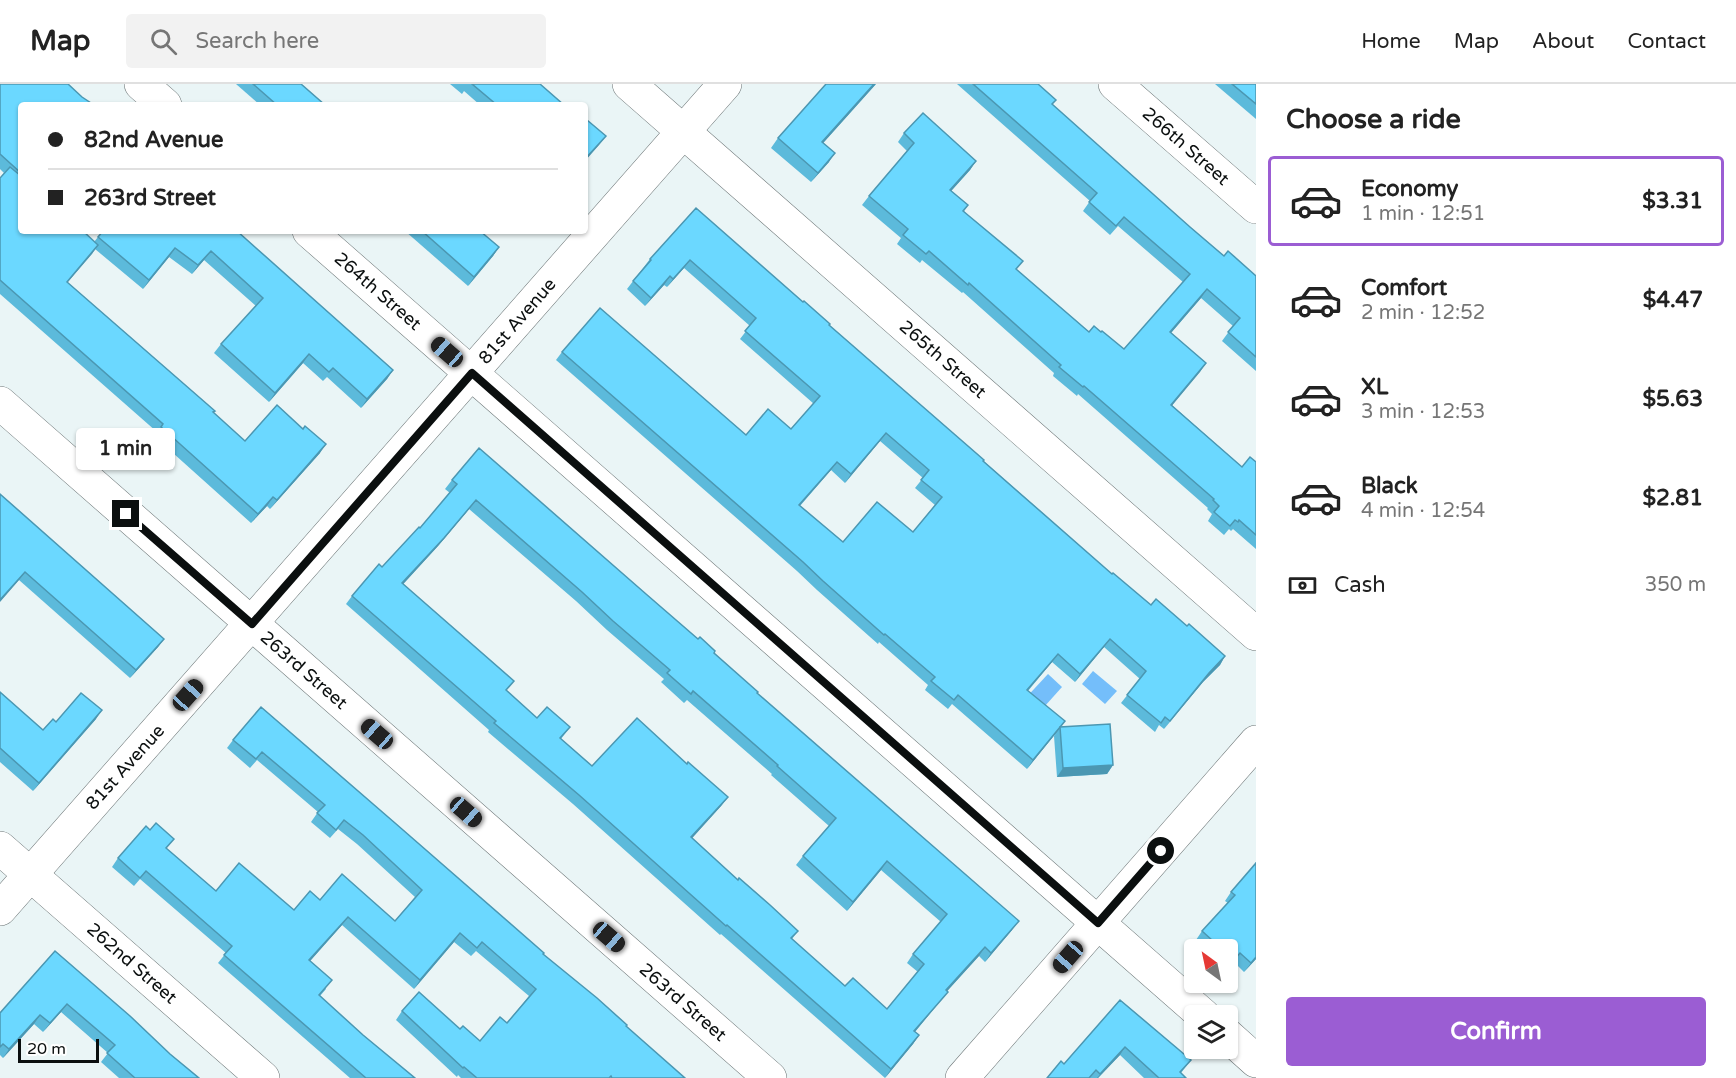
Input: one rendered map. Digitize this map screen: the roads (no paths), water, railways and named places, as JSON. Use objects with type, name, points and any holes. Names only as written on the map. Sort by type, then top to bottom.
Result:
[{"type":"street","points":[[141,84],[162,102]]},
{"type":"street","name":"265th Street","points":[[629,84],[1256,634]]},
{"type":"street","name":"81st Avenue","points":[[0,909],[725,84]]},
{"type":"street","name":"266th Street","points":[[1115,84],[1256,207]]},
{"type":"street","name":"264th Street","points":[[312,234],[1191,1005]]},
{"type":"street","name":"263rd Street","points":[[0,403],[770,1078]]},
{"type":"street","points":[[962,1078],[1256,742]]},
{"type":"street","name":"262nd Street","points":[[0,848],[263,1078]]},
{"type":"street","points":[[1238,1045],[1256,1061]]},
{"type":"water","points":[[1093,671],[1117,691],[1105,704],[1082,684]]},
{"type":"water","points":[[1048,674],[1062,687],[1036,716],[1021,703]]}]
